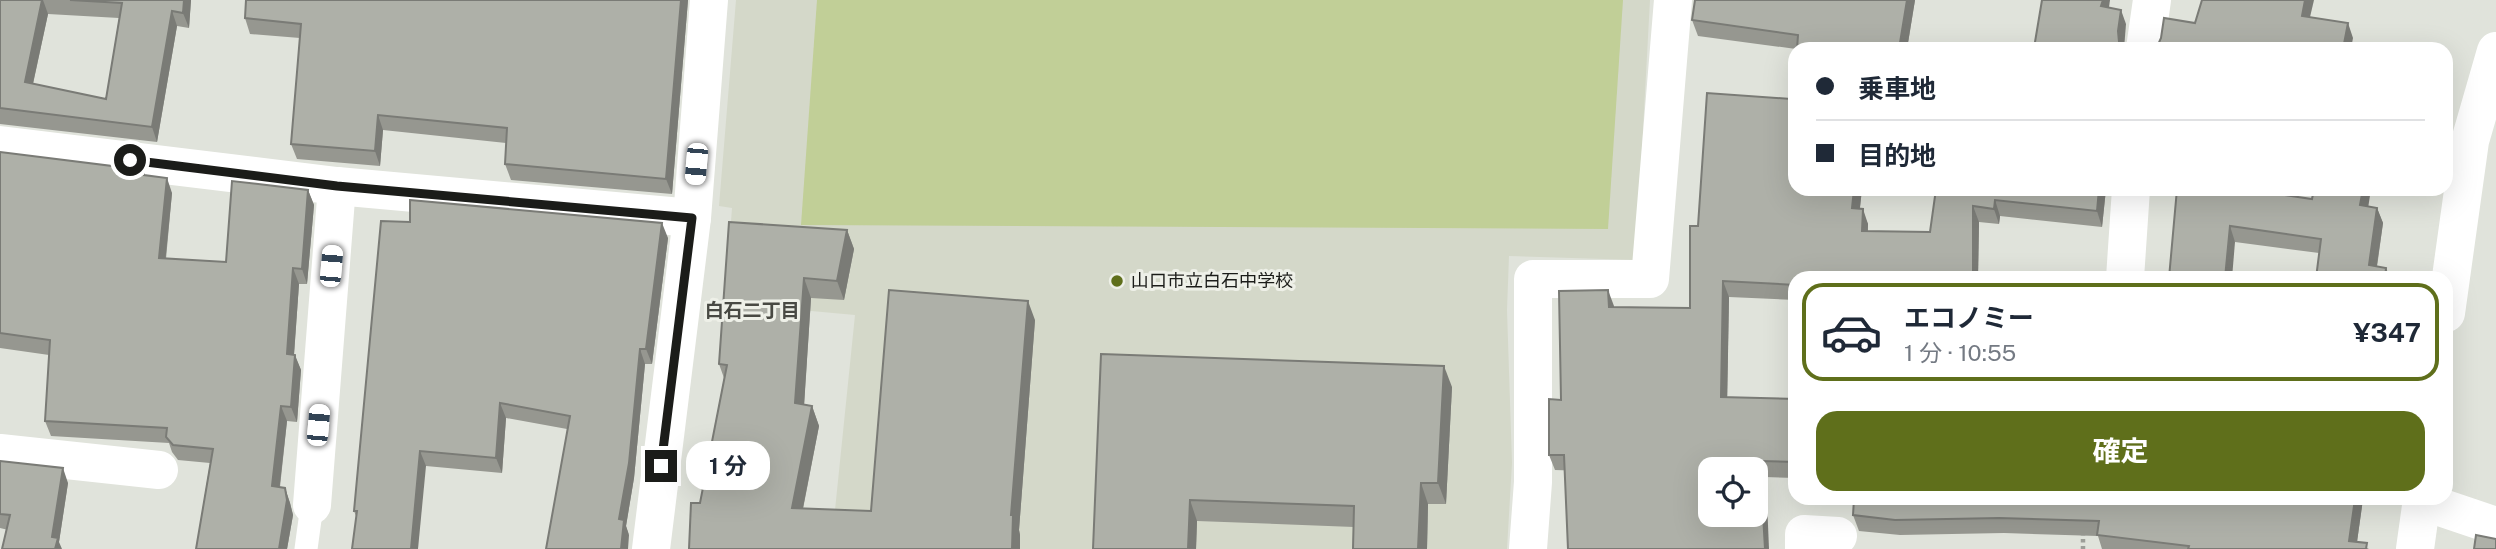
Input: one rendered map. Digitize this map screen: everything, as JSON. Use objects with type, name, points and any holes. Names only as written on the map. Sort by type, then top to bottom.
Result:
[{"type":"street","points":[[651,549],[692,218],[709,0]]},
{"type":"street","points":[[1528,549],[1533,482],[1533,279],[1650,279],[1674,0]]},
{"type":"street","points":[[2146,42],[2152,0]]},
{"type":"street","points":[[2452,271],[2470,141],[2496,51]]},
{"type":"street","points":[[0,145],[337,186],[692,218]]},
{"type":"street","points":[[312,505],[337,186]]},
{"type":"street","points":[[2125,271],[2131,196]]},
{"type":"street","points":[[0,453],[159,470]]},
{"type":"street","points":[[2415,549],[2421,505]]},
{"type":"street","points":[[2436,505],[2496,526]]},
{"type":"lane","points":[[306,549],[312,505]]},
{"type":"path","points":[[2083,524],[2083,549]]},
{"type":"shaded area","name":"山口市立白石中学校","points":[[736,0],[1650,0],[1636,260],[1509,256],[1507,310],[1512,463],[1507,549],[831,549],[855,315],[725,303],[732,208],[719,206]]},
{"type":"green space","points":[[817,0],[1623,0],[1608,229],[801,225]]},
{"type":"building","points":[[0,0],[42,0],[25,82],[106,99],[122,3],[70,0],[184,0],[183,13],[172,11],[152,127],[0,108]]},
{"type":"building","points":[[246,0],[681,0],[666,179],[505,164],[507,128],[378,115],[375,151],[291,144],[301,24],[245,18]]},
{"type":"building","points":[[1695,0],[1907,0],[1900,42],[1798,42],[1798,35],[1692,20]]},
{"type":"building","points":[[2042,0],[2103,0],[2101,6],[2121,10],[2119,42],[2035,42]]},
{"type":"building","points":[[2202,0],[2305,0],[2302,16],[2348,23],[2344,42],[2159,42],[2164,18],[2195,23]]},
{"type":"building","points":[[1707,93],[1788,99],[1788,196],[1853,196],[1852,208],[1863,209],[1862,231],[1930,232],[1935,196],[2098,196],[2097,211],[1995,200],[1994,209],[1973,206],[1973,271],[1788,271],[1788,285],[1723,281],[1721,397],[1788,399],[1788,462],[1768,461],[1768,457],[1698,457],[1698,527],[1764,527],[1765,549],[1568,549],[1564,455],[1549,455],[1549,399],[1561,400],[1559,291],[1608,290],[1609,307],[1690,308],[1690,226],[1698,226]]},
{"type":"building","points":[[0,152],[144,170],[144,175],[167,178],[159,258],[226,262],[232,181],[308,190],[302,269],[293,268],[287,354],[295,355],[291,407],[281,406],[272,486],[285,488],[287,500],[279,549],[196,549],[213,449],[173,445],[166,437],[167,428],[45,421],[50,340],[0,333]]},
{"type":"building","points":[[2176,196],[2291,196],[2312,199],[2313,196],[2362,196],[2360,205],[2377,208],[2369,265],[2386,268],[2386,271],[2317,271],[2321,239],[2230,226],[2226,271],[2170,271]]},
{"type":"building","points":[[410,200],[662,223],[646,349],[640,349],[629,463],[619,519],[624,520],[621,549],[546,549],[570,416],[500,403],[496,458],[420,451],[411,549],[352,549],[381,221],[410,222]]},
{"type":"building","points":[[729,222],[847,230],[837,281],[804,278],[795,403],[812,406],[792,508],[871,511],[889,290],[1028,301],[1011,515],[1012,549],[689,549],[691,503],[700,503],[727,365],[719,364]]},
{"type":"building","points":[[1101,354],[1444,366],[1438,483],[1421,483],[1418,549],[1353,549],[1354,506],[1190,500],[1188,549],[1093,549]]},
{"type":"building","points":[[0,461],[63,468],[52,537],[58,538],[55,549],[2,549],[10,515],[0,514]]},
{"type":"building","points":[[1854,505],[2354,505],[2349,541],[2367,543],[2366,549],[2188,549],[2189,546],[2097,535],[2099,521],[1999,518],[1895,520],[1853,515]]},
{"type":"building","points":[[2476,535],[2496,539],[2496,549],[2474,549]]},
{"type":"place","name":"山口市立白石中学校","points":[[1117,281]]},
{"type":"district","name":"白石二丁目","points":[[752,310]]},
{"type":"route","points":[[130,160],[337,186],[692,218],[661,466]]}]
